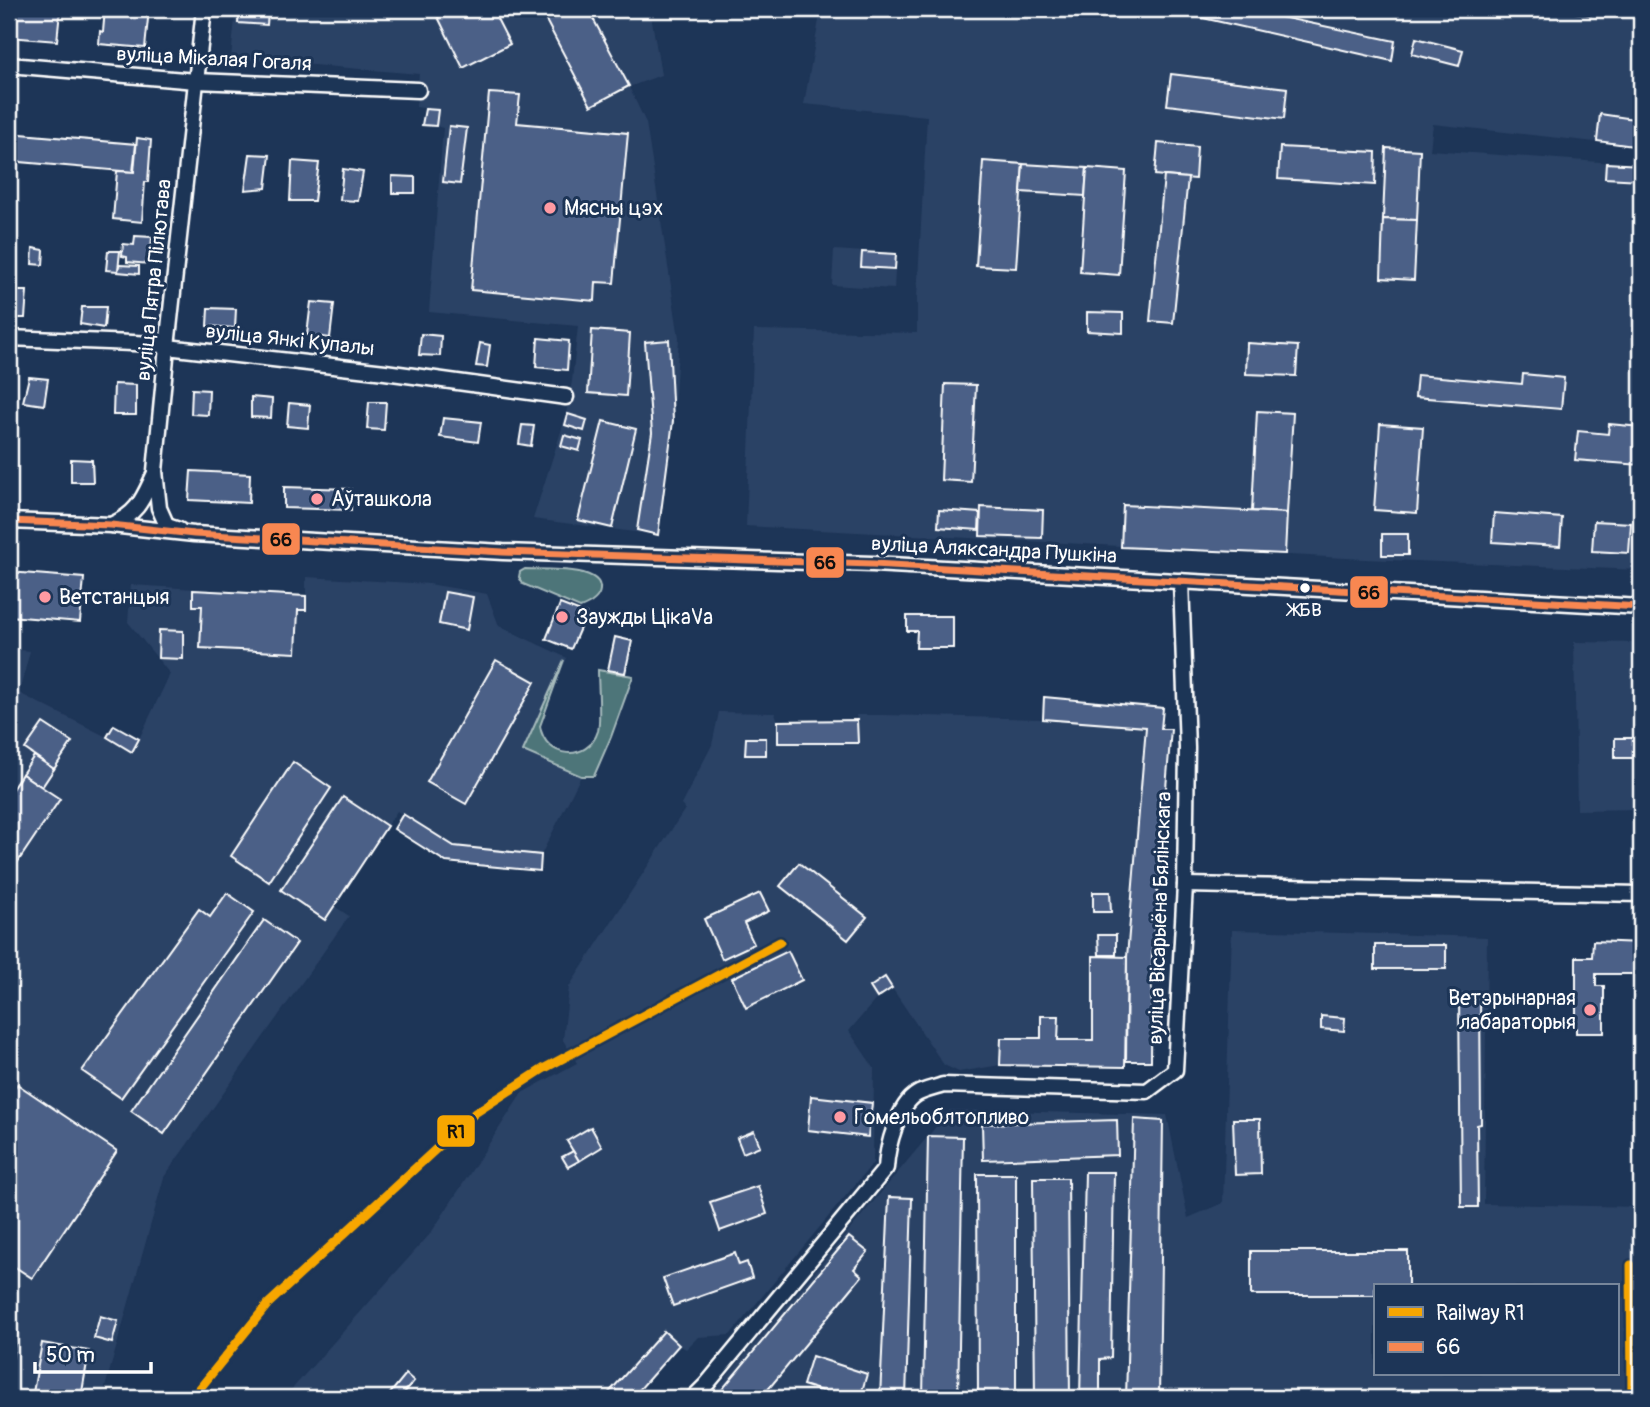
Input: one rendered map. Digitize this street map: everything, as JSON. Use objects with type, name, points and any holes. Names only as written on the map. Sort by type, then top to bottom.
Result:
[{"type":"street","name":"вуліца Пятра Пілютава","points":[[194,534],[167,526],[159,508],[155,471],[204,9]]},
{"type":"street","name":"вуліца Мікалая Гогаля","points":[[9,65],[196,81],[418,90]]},
{"type":"street","name":"вуліца Янкі Купалы","points":[[9,338],[158,344],[566,397]]},
{"type":"street","points":[[111,525],[132,513],[144,498],[155,471]]},
{"type":"street","name":"вуліца Аляксандра Пушкіна","points":[[9,521],[111,525],[194,534],[503,552],[873,564],[1641,607]]},
{"type":"street","name":"вуліца Вісарыёна Бялінскага","points":[[693,1398],[886,1168],[887,1150],[898,1119],[906,1105],[917,1094],[943,1085],[1147,1091],[1175,1070],[1185,885],[1187,748],[1181,581]]},
{"type":"street","points":[[1185,885],[1641,894]]},
{"type":"shaded area","points":[[236,9],[650,9],[661,75],[629,87],[646,123],[679,338],[673,421],[658,535],[533,519],[565,419],[578,326],[429,312],[443,128],[436,126],[437,110],[416,107],[419,74],[231,58]]},
{"type":"shaded area","points":[[821,9],[1641,9],[1641,147],[1433,124],[1430,150],[1641,165],[1641,570],[1365,559],[746,526],[754,330],[917,333],[927,116],[804,104]]},
{"type":"shaded area","points":[[834,250],[896,254],[894,289],[832,285]]},
{"type":"shaded area","points":[[306,577],[429,584],[487,594],[499,626],[567,658],[523,750],[581,776],[541,855],[540,871],[446,862],[394,829],[403,815],[397,811],[334,906],[349,916],[164,1177],[102,1398],[9,1398],[9,649],[30,651],[19,693],[107,737],[114,725],[139,739],[170,674],[128,622],[131,585],[306,596]]},
{"type":"shaded area","points":[[1574,642],[1641,643],[1641,809],[1577,810]]},
{"type":"shaded area","points":[[719,712],[775,713],[778,721],[857,720],[856,715],[882,715],[1043,719],[1146,727],[1127,957],[1125,1067],[1000,1065],[959,1072],[944,1065],[892,988],[877,998],[849,1031],[874,1068],[873,1163],[730,1335],[698,1337],[686,1349],[679,1345],[632,1398],[284,1398],[431,1233],[522,1093],[577,1063],[563,1040],[569,987],[685,809],[681,805],[712,745]]},
{"type":"shaded area","points":[[1232,930],[1487,937],[1484,1204],[1641,1207],[1641,1398],[709,1398],[950,1110],[1167,1115],[1188,1218],[1223,1203]]},
{"type":"green space","points":[[525,569],[569,570],[592,576],[598,582],[598,597],[580,608],[523,584],[519,577],[520,572]]},
{"type":"green space","points":[[564,660],[540,726],[544,737],[558,751],[577,752],[585,748],[593,741],[598,731],[598,670],[633,676],[594,776],[581,776],[523,751]]},
{"type":"building","points":[[9,9],[45,9],[60,12],[57,41],[9,37]]},
{"type":"building","points":[[105,9],[149,9],[145,48],[99,44]]},
{"type":"building","points":[[239,9],[274,9],[274,12],[268,12],[267,25],[238,23]]},
{"type":"building","points":[[434,9],[492,9],[510,44],[463,68]]},
{"type":"building","points":[[540,9],[588,9],[629,86],[591,106]]},
{"type":"building","points":[[1164,9],[1186,9],[1185,14]]},
{"type":"building","points":[[1186,9],[1243,9],[1395,41],[1392,61],[1185,14]]},
{"type":"building","points":[[1575,9],[1592,9],[1591,15],[1574,12]]},
{"type":"building","points":[[1416,38],[1463,50],[1459,66],[1412,54]]},
{"type":"building","points":[[1171,74],[1287,88],[1284,119],[1167,105]]},
{"type":"building","name":"Мясны цэх","points":[[489,93],[520,95],[517,123],[628,133],[614,283],[596,282],[595,301],[471,290]]},
{"type":"building","points":[[425,109],[438,110],[436,126],[422,125]]},
{"type":"building","points":[[1600,114],[1641,120],[1641,147],[1597,141]]},
{"type":"building","points":[[449,126],[467,128],[460,184],[443,182]]},
{"type":"building","points":[[9,133],[136,144],[133,172],[9,161]]},
{"type":"building","points":[[137,138],[151,140],[142,222],[113,219],[117,171],[134,172]]},
{"type":"building","points":[[1158,143],[1197,147],[1195,179],[1155,175]]},
{"type":"building","points":[[1280,147],[1376,152],[1375,185],[1278,179]]},
{"type":"building","points":[[1386,148],[1420,150],[1417,220],[1383,219]]},
{"type":"building","points":[[250,154],[270,155],[266,188],[245,190]]},
{"type":"building","points":[[292,161],[319,163],[314,201],[290,201]]},
{"type":"building","points":[[983,161],[1023,164],[1016,268],[976,266]]},
{"type":"building","points":[[1606,163],[1641,165],[1641,180],[1605,178]]},
{"type":"building","points":[[1023,164],[1087,168],[1085,196],[1021,192]]},
{"type":"building","points":[[1087,168],[1126,171],[1119,275],[1080,272]]},
{"type":"building","points":[[343,169],[363,172],[358,201],[340,200]]},
{"type":"building","points":[[392,176],[415,177],[415,193],[392,193]]},
{"type":"building","points":[[1164,176],[1188,178],[1173,323],[1150,321]]},
{"type":"building","points":[[1383,219],[1417,220],[1414,280],[1381,278]]},
{"type":"building","points":[[135,236],[152,237],[150,264],[127,262],[127,257],[122,256],[123,244],[134,245]]},
{"type":"building","points":[[33,248],[44,250],[43,265],[32,264]]},
{"type":"building","points":[[108,251],[120,251],[118,271],[106,270]]},
{"type":"building","points":[[862,252],[896,254],[895,269],[861,267]]},
{"type":"building","points":[[119,265],[139,266],[139,274],[118,272]]},
{"type":"building","points":[[9,291],[27,291],[25,318],[9,318]]},
{"type":"building","points":[[311,302],[334,304],[330,338],[307,335]]},
{"type":"building","points":[[82,307],[106,307],[104,328],[80,324]]},
{"type":"building","points":[[208,308],[236,309],[235,328],[207,326]]},
{"type":"building","points":[[1087,312],[1123,313],[1123,333],[1087,331]]},
{"type":"building","points":[[592,330],[630,333],[626,396],[588,393]]},
{"type":"building","points":[[421,334],[441,336],[440,356],[419,355]]},
{"type":"building","points":[[538,338],[569,341],[567,370],[536,367]]},
{"type":"building","points":[[669,340],[673,421],[658,535],[637,530],[652,433],[645,342]]},
{"type":"building","points":[[480,343],[490,345],[487,367],[476,366]]},
{"type":"building","points":[[1247,343],[1298,346],[1296,376],[1246,374]]},
{"type":"building","points":[[1523,374],[1564,378],[1561,409],[1415,397],[1417,375],[1522,384]]},
{"type":"building","points":[[29,377],[48,379],[44,405],[23,402]]},
{"type":"building","points":[[114,384],[136,385],[136,415],[113,415]]},
{"type":"building","points":[[945,384],[976,385],[971,482],[941,480]]},
{"type":"building","points":[[192,389],[209,390],[208,415],[191,414]]},
{"type":"building","points":[[251,397],[272,399],[271,418],[251,417]]},
{"type":"building","points":[[369,402],[386,402],[384,430],[367,429]]},
{"type":"building","points":[[289,403],[310,405],[308,428],[287,426]]},
{"type":"building","points":[[1257,411],[1293,413],[1287,513],[1252,511]]},
{"type":"building","points":[[568,414],[587,420],[584,431],[565,425]]},
{"type":"building","points":[[443,418],[481,422],[478,442],[440,437]]},
{"type":"building","points":[[603,421],[636,429],[612,528],[578,520]]},
{"type":"building","points":[[1380,424],[1423,427],[1417,513],[1374,510]]},
{"type":"building","points":[[1609,424],[1641,427],[1641,465],[1575,460],[1578,431],[1608,434]]},
{"type":"building","points":[[522,425],[534,426],[531,446],[519,444]]},
{"type":"building","points":[[564,435],[582,440],[579,451],[561,446]]},
{"type":"building","points":[[71,459],[92,460],[93,482],[71,482]]},
{"type":"building","points":[[191,471],[250,474],[249,503],[189,500]]},
{"type":"building","name":"Аўташкола","points":[[284,487],[351,489],[351,510],[284,508]]},
{"type":"building","points":[[1123,505],[1287,513],[1285,554],[1121,547]]},
{"type":"building","points":[[981,507],[1043,510],[1042,538],[980,536]]},
{"type":"building","points":[[939,510],[980,513],[979,530],[938,527]]},
{"type":"building","points":[[1494,513],[1562,518],[1560,546],[1492,542]]},
{"type":"building","points":[[1594,521],[1631,523],[1629,553],[1592,551]]},
{"type":"building","points":[[1382,534],[1408,534],[1408,555],[1382,555]]},
{"type":"building","name":"Ветстанцыя","points":[[9,572],[84,578],[80,622],[9,616]]},
{"type":"building","points":[[193,590],[306,596],[306,610],[298,610],[296,653],[200,648],[202,606],[193,606]]},
{"type":"building","points":[[445,592],[473,597],[467,630],[439,624]]},
{"type":"building","points":[[560,604],[586,614],[571,649],[546,639]]},
{"type":"building","points":[[907,616],[953,616],[953,648],[916,648],[917,631],[907,631]]},
{"type":"building","points":[[159,630],[183,631],[183,659],[158,658]]},
{"type":"building","points":[[615,637],[632,641],[625,673],[608,670]]},
{"type":"building","points":[[496,660],[535,682],[466,804],[427,782]]},
{"type":"building","points":[[1044,697],[1163,708],[1161,729],[1171,729],[1152,953],[1151,1061],[1126,1061],[1127,957],[1146,727],[1043,719]]},
{"type":"building","points":[[857,720],[858,743],[778,743],[778,721]]},
{"type":"building","points":[[43,723],[72,742],[54,769],[25,749]]},
{"type":"building","points":[[114,725],[139,739],[132,752],[107,737]]},
{"type":"building","points":[[746,738],[766,738],[766,755],[745,755]]},
{"type":"building","points":[[1615,738],[1635,738],[1634,758],[1615,758]]},
{"type":"building","points":[[34,756],[54,769],[42,787],[22,774]]},
{"type":"building","points":[[293,762],[331,788],[269,882],[231,856]]},
{"type":"building","points":[[22,774],[60,799],[9,875],[9,794]]},
{"type":"building","points":[[343,797],[387,826],[325,920],[281,890]]},
{"type":"building","points":[[403,814],[454,846],[541,855],[540,871],[446,862],[394,829]]},
{"type":"building","points":[[799,863],[867,917],[848,940],[780,886]]},
{"type":"building","points":[[1093,892],[1110,892],[1111,912],[1093,912]]},
{"type":"building","points":[[227,893],[254,912],[121,1098],[82,1071],[199,909],[210,917]]},
{"type":"building","points":[[760,893],[769,911],[744,923],[754,944],[722,959],[704,919]]},
{"type":"building","points":[[264,920],[297,943],[164,1134],[131,1111]]},
{"type":"building","points":[[1098,935],[1116,935],[1116,955],[1099,955]]},
{"type":"building","name":"Ветэрынарная лабараторыя","points":[[1593,941],[1641,943],[1641,974],[1596,974],[1596,986],[1604,986],[1604,1033],[1576,1033],[1576,957],[1592,957]]},
{"type":"building","points":[[1375,945],[1446,945],[1446,969],[1375,969]]},
{"type":"building","points":[[788,951],[802,980],[746,1008],[732,978]]},
{"type":"building","points":[[1093,956],[1127,957],[1125,1067],[1000,1065],[1001,1038],[1041,1038],[1041,1016],[1059,1016],[1058,1040],[1093,1040]]},
{"type":"building","points":[[885,977],[892,988],[877,998],[870,987]]},
{"type":"building","points":[[1480,994],[1481,1124],[1477,1125],[1478,1207],[1461,1207],[1459,995]]},
{"type":"building","points":[[1321,1016],[1345,1018],[1344,1031],[1321,1029]]},
{"type":"building","points":[[17,1084],[117,1151],[32,1278],[9,1263],[9,1098]]},
{"type":"building","name":"Гомельоблтопливо","points":[[811,1096],[872,1103],[868,1137],[808,1130]]},
{"type":"building","points":[[1134,1119],[1163,1121],[1159,1398],[1126,1398]]},
{"type":"building","points":[[1233,1119],[1260,1119],[1261,1174],[1235,1175]]},
{"type":"building","points":[[1117,1120],[1118,1155],[983,1160],[982,1124]]},
{"type":"building","points":[[591,1127],[602,1147],[579,1161],[567,1141]]},
{"type":"building","points":[[754,1131],[760,1146],[743,1153],[737,1138]]},
{"type":"building","points":[[928,1136],[963,1137],[958,1398],[923,1398]]},
{"type":"building","points":[[573,1151],[579,1161],[568,1167],[562,1157]]},
{"type":"building","points":[[1085,1172],[1114,1172],[1111,1358],[1100,1359],[1100,1398],[1080,1398]]},
{"type":"building","points":[[977,1174],[1016,1174],[1016,1398],[978,1398]]},
{"type":"building","points":[[1033,1178],[1068,1178],[1070,1398],[1035,1398]]},
{"type":"building","points":[[758,1186],[767,1214],[720,1231],[710,1202]]},
{"type":"building","points":[[889,1197],[912,1198],[906,1398],[880,1398]]},
{"type":"building","points":[[849,1237],[868,1252],[854,1269],[862,1276],[761,1398],[715,1398]]},
{"type":"building","points":[[1251,1251],[1408,1251],[1408,1284],[1374,1284],[1374,1295],[1251,1295]]},
{"type":"building","points":[[735,1253],[739,1265],[747,1262],[752,1278],[673,1306],[663,1278]]},
{"type":"building","points":[[100,1316],[118,1321],[112,1343],[94,1338]]},
{"type":"building","points":[[9,1330],[17,1331],[10,1371],[9,1370]]},
{"type":"building","points":[[664,1331],[679,1345],[632,1398],[604,1398]]},
{"type":"building","points":[[42,1343],[89,1351],[81,1398],[32,1398]]},
{"type":"building","points":[[812,1356],[867,1374],[860,1398],[844,1398],[803,1385]]},
{"type":"building","points":[[406,1374],[414,1381],[400,1398],[388,1396]]},
{"type":"rail line","name":"R1","points":[[192,1398],[268,1304],[475,1113],[543,1069],[780,942]]},
{"type":"rail line","name":"R1","points":[[1631,1265],[1632,1398]]},
{"type":"transit line","name":"66","points":[[9,521],[111,525],[194,534],[503,552],[873,564],[1641,607]]},
{"type":"place","name":"Мясны цэх","points":[[550,208]]},
{"type":"place","name":"Аўташкола","points":[[317,499]]},
{"type":"place","name":"ЖБВ","points":[[1305,588]]},
{"type":"place","name":"Ветстанцыя","points":[[45,597]]},
{"type":"place","name":"Заужды ЦікаVа","points":[[562,617]]},
{"type":"place","name":"Ветэрынарная лабараторыя","points":[[1590,1010]]},
{"type":"place","name":"Гомельоблтопливо","points":[[840,1117]]}]
